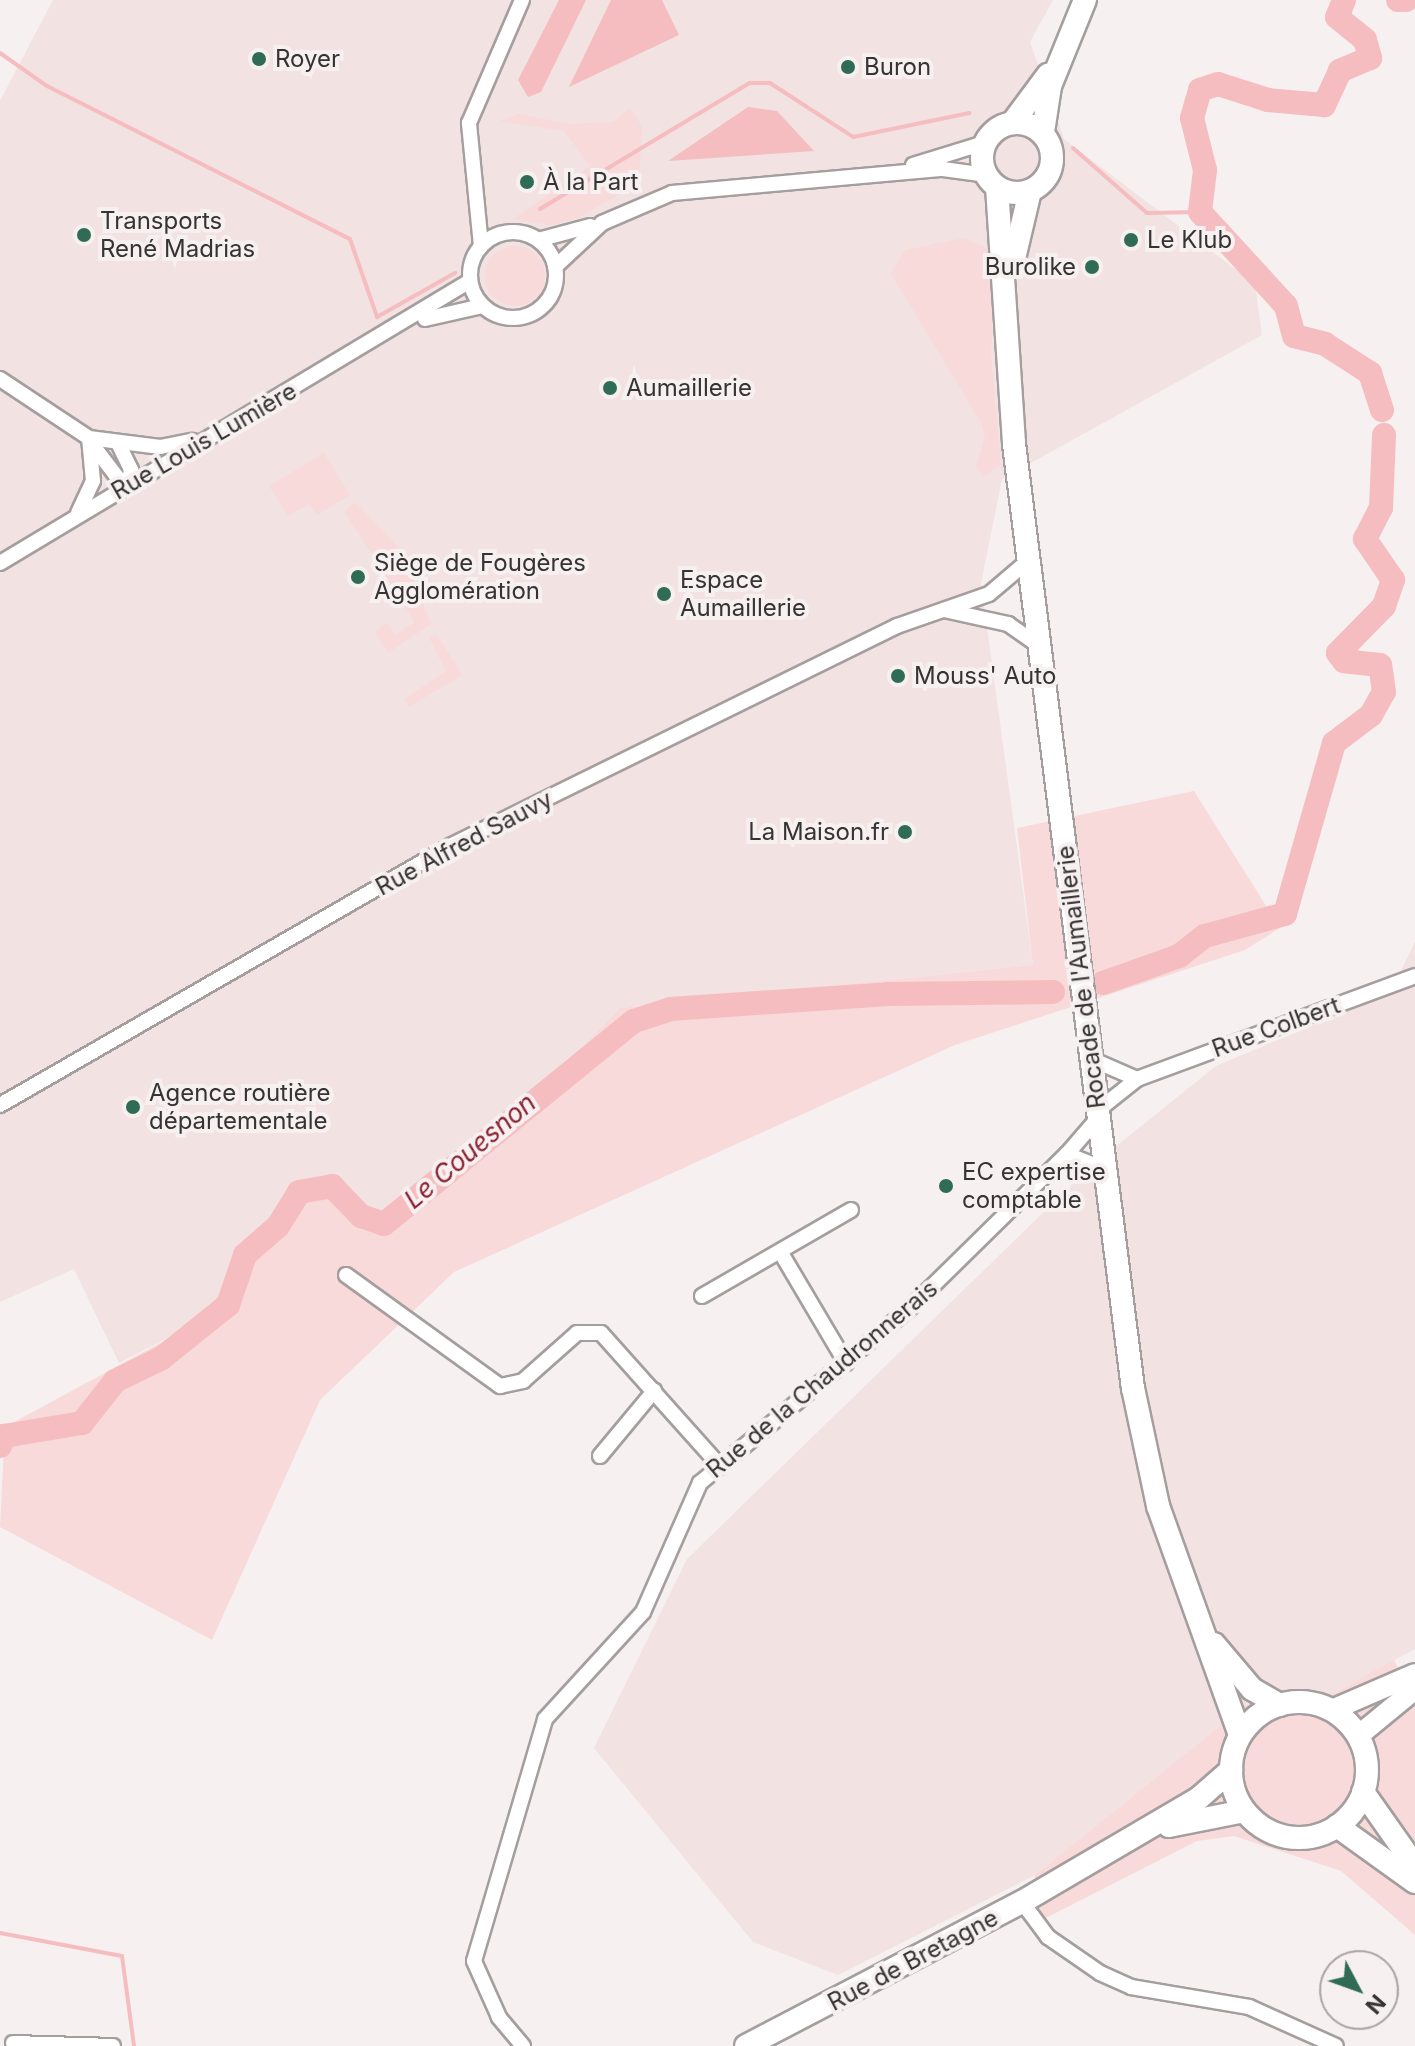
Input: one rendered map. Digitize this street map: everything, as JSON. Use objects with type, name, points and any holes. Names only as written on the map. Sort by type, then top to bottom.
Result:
[{"type":"main road","points":[[1058,61],[1013,122],[984,143],[991,181],[1030,191],[1052,165],[1043,132],[1058,61],[1085,0]]},
{"type":"main road","points":[[1013,122],[1043,132]]},
{"type":"main road","name":"Rocade de l'Aumaillerie","points":[[991,181],[1039,646],[1104,1169],[1144,1452],[1240,1735]]},
{"type":"main road","name":"Rocade de l'Aumaillerie","points":[[1006,312],[1030,191]]},
{"type":"main road","name":"Rocade de l'Aumaillerie","points":[[1205,1633],[1252,1689],[1280,1705]]},
{"type":"main road","points":[[1363,1792],[1337,1826],[1295,1838],[1276,1835],[1244,1811],[1231,1770],[1240,1735],[1280,1705],[1332,1710],[1415,1674]]},
{"type":"main road","points":[[1358,1736],[1415,1689]]},
{"type":"main road","points":[[1332,1710],[1358,1736],[1363,1792],[1415,1866]]},
{"type":"main road","name":"Rue de Bretagne","points":[[746,2046],[1022,1902],[1199,1798],[1231,1770]]},
{"type":"main road","name":"Rue de Bretagne","points":[[1077,1868],[1195,1817],[1244,1811]]},
{"type":"main road","points":[[1337,1826],[1415,1882]]},
{"type":"street","points":[[522,0],[469,123],[481,246],[470,281],[482,306],[507,318],[534,312],[553,291],[555,267],[538,240]]},
{"type":"street","points":[[893,172],[984,143]]},
{"type":"street","points":[[478,201],[509,232],[538,240],[602,223],[672,193],[893,172],[991,181]]},
{"type":"street","points":[[555,267],[602,223]]},
{"type":"street","points":[[481,246],[509,232]]},
{"type":"street","name":"Rue Louis Lumière","points":[[0,563],[200,440],[409,323],[470,281]]},
{"type":"street","name":"Rue Louis Lumière","points":[[409,323],[482,306]]},
{"type":"street","points":[[0,379],[89,438],[126,485]]},
{"type":"street","points":[[89,438],[119,445],[200,440]]},
{"type":"street","points":[[76,516],[93,481],[89,438]]},
{"type":"street","points":[[119,445],[131,470],[126,485]]},
{"type":"street","name":"Rue Alfred Sauvy","points":[[0,1105],[450,846],[897,626],[989,594],[1029,560]]},
{"type":"street","points":[[944,610],[1008,624],[1039,646]]},
{"type":"street","name":"Rue Colbert","points":[[1098,1114],[1137,1079],[1415,976]]},
{"type":"street","points":[[1091,1059],[1137,1079]]},
{"type":"street","name":"Rue de la Chaudronnerais","points":[[523,2046],[499,2017],[474,1961],[545,1719],[643,1612],[672,1553],[686,1505],[718,1464],[846,1363],[1067,1154],[1098,1114]]},
{"type":"street","points":[[1067,1154],[1104,1169]]},
{"type":"street","points":[[702,1296],[851,1210]]},
{"type":"street","points":[[781,1253],[846,1363]]},
{"type":"street","points":[[346,1275],[491,1383],[523,1381],[568,1339],[594,1330],[654,1391],[718,1464]]},
{"type":"street","points":[[600,1456],[654,1391]]},
{"type":"street","points":[[1022,1902],[1048,1937],[1100,1973],[1131,1987],[1249,2007],[1336,2046]]},
{"type":"street","points":[[13,2043],[113,2046]]},
{"type":"shaded area","points":[[53,0],[1053,0],[1030,42],[1064,139],[1255,284],[1262,335],[1002,479],[981,583],[1033,965],[620,1008],[441,1189],[415,1191],[390,1219],[373,1224],[339,1175],[277,1225],[239,1243],[208,1317],[119,1363],[74,1269],[0,1302],[0,101]]},
{"type":"shaded area","points":[[559,0],[586,0],[541,92],[528,97],[518,80]]},
{"type":"shaded area","points":[[611,0],[662,0],[679,35],[569,87]]},
{"type":"shaded area","points":[[748,107],[777,111],[814,151],[668,161]]},
{"type":"shaded area","points":[[630,108],[642,126],[639,183],[578,218],[552,225],[513,219],[590,166],[564,131],[500,121],[518,114],[570,124],[613,122]]},
{"type":"shaded area","points":[[964,238],[996,252],[991,354],[1001,465],[983,476],[976,467],[985,437],[981,422],[891,274],[905,250]]},
{"type":"shaded area","points":[[515,246],[526,248],[536,255],[543,265],[543,287],[536,297],[526,304],[515,306],[504,304],[494,297],[487,287],[485,276],[487,265],[494,255],[504,248]]},
{"type":"shaded area","points":[[324,453],[350,495],[317,515],[309,504],[288,516],[269,486]]},
{"type":"shaded area","points":[[355,502],[401,550],[431,624],[388,653],[375,631],[387,623],[395,635],[415,622],[385,576],[400,564],[393,556],[379,565],[344,512]]},
{"type":"shaded area","points":[[437,635],[462,675],[409,707],[404,699],[446,671],[429,637]]},
{"type":"shaded area","points":[[1194,791],[1280,928],[1245,950],[955,1045],[454,1272],[320,1400],[212,1640],[0,1527],[5,1427],[208,1317],[239,1243],[277,1225],[292,1188],[339,1175],[373,1224],[390,1219],[415,1191],[441,1189],[620,1008],[1033,965],[1017,828]]},
{"type":"shaded area","points":[[1415,942],[1415,1649],[1329,1696],[1267,1688],[1035,1875],[838,1975],[753,1942],[594,1748],[687,1559],[1089,1168],[1216,1066],[1390,993]]},
{"type":"shaded area","points":[[1394,1660],[1415,1700],[1415,1935],[1341,1871],[1234,1836],[1197,1841],[1030,1926],[1035,1875],[1267,1688],[1329,1696]]},
{"type":"waterway","name":"Le Couesnon","points":[[1344,0],[1337,17],[1365,40],[1370,58],[1340,71],[1324,105],[1268,100],[1218,84],[1200,90],[1192,118],[1205,170],[1200,212],[1286,306],[1294,336],[1325,344],[1370,373],[1382,410]]},
{"type":"waterway","name":"Le Couesnon","points":[[1398,0],[1406,0]]},
{"type":"waterway","points":[[0,53],[47,86],[350,239],[377,317],[455,273]]},
{"type":"waterway","points":[[540,209],[750,83],[770,83],[853,137],[970,113]]},
{"type":"waterway","points":[[1073,148],[1147,213],[1200,212]]},
{"type":"waterway","name":"Le Couesnon","points":[[1103,983],[1179,956],[1205,936],[1285,914],[1334,743],[1371,715],[1384,692],[1380,665],[1344,661],[1338,653],[1384,606],[1393,580],[1365,539],[1381,508],[1384,435]]},
{"type":"waterway","name":"Le Couesnon","points":[[0,1446],[4,1436],[82,1423],[115,1381],[162,1358],[228,1305],[245,1255],[278,1226],[299,1192],[332,1186],[361,1216],[384,1224],[634,1021],[670,1009],[888,994],[1053,992]]},
{"type":"waterway","points":[[0,1933],[122,1956],[134,2046]]},
{"type":"place","name":"Royer","points":[[259,59]]},
{"type":"place","name":"Buron","points":[[848,67]]},
{"type":"place","name":"À la Part","points":[[527,182]]},
{"type":"place","name":"Transports René Madrias","points":[[84,235]]},
{"type":"place","name":"Le Klub","points":[[1131,240]]},
{"type":"place","name":"Burolike","points":[[1092,267]]},
{"type":"place","name":"Aumaillerie","points":[[610,388]]},
{"type":"place","name":"Siège de Fougères Agglomération","points":[[358,577]]},
{"type":"place","name":"Espace Aumaillerie","points":[[664,594]]},
{"type":"place","name":"Mouss' Auto","points":[[898,676]]},
{"type":"place","name":"La Maison.fr","points":[[905,832]]},
{"type":"place","name":"Agence routière départementale","points":[[133,1107]]},
{"type":"place","name":"EC expertise comptable","points":[[946,1186]]}]
